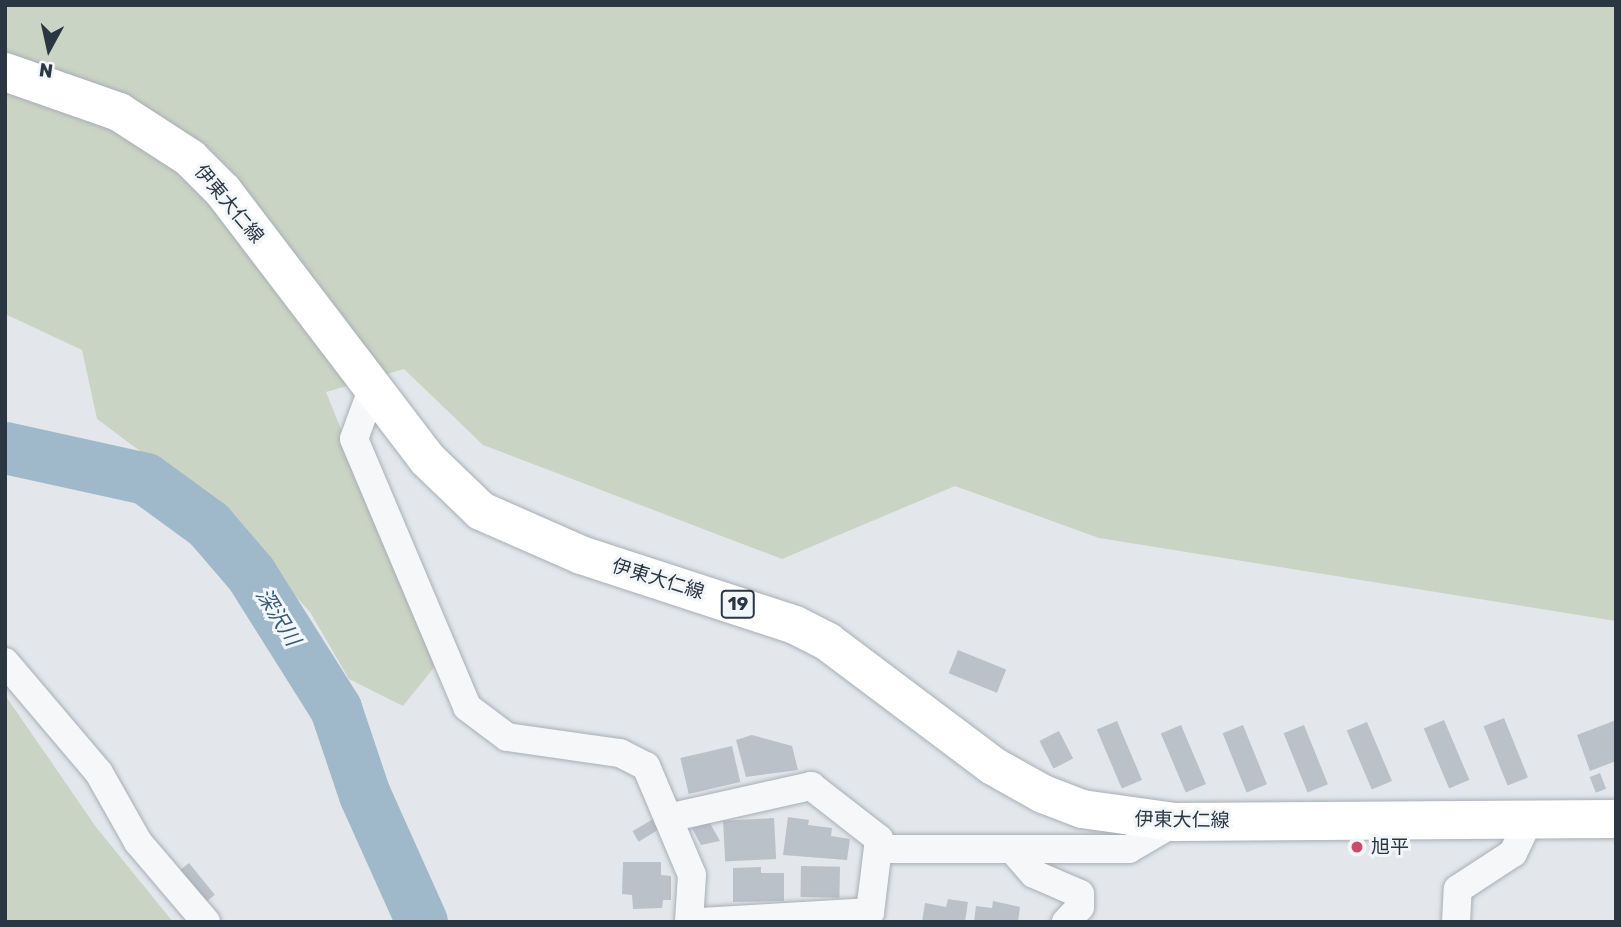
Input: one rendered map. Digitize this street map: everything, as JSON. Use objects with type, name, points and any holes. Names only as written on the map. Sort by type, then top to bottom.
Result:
[{"type":"main road","name":"伊東大仁線","points":[[5,72],[119,112],[190,158],[223,191],[451,486],[481,511],[581,555],[795,625],[828,642],[993,766],[1043,794],[1082,809],[1175,822],[1616,819]]},
{"type":"street","points":[[373,387],[354,439],[467,707],[506,737],[636,759],[653,775],[692,875],[689,922]]},
{"type":"street","points":[[5,662],[99,773],[138,842],[205,922]]},
{"type":"street","points":[[668,818],[811,786],[879,839],[880,849],[870,912],[702,922]]},
{"type":"street","points":[[1456,922],[1458,889],[1513,853],[1530,818]]},
{"type":"street","points":[[880,849],[1129,849],[1175,822]]},
{"type":"street","points":[[1012,849],[1034,874],[1080,894],[1080,907],[1066,922]]},
{"type":"green space","points":[[5,5],[1616,5],[1616,621],[1099,538],[955,486],[782,559],[483,445],[404,369],[326,392],[436,665],[403,706],[349,679],[310,612],[214,506],[97,419],[82,350],[5,314]]},
{"type":"green space","points":[[5,695],[96,827],[173,922],[5,922]]},
{"type":"building","points":[[958,650],[1006,669],[997,693],[949,673]]},
{"type":"building","points":[[1504,718],[1528,777],[1508,786],[1484,726]]},
{"type":"building","points":[[1444,720],[1469,780],[1449,788],[1424,729]]},
{"type":"building","points":[[1616,720],[1616,761],[1590,771],[1577,735]]},
{"type":"building","points":[[1117,721],[1142,780],[1122,789],[1097,730]]},
{"type":"building","points":[[1367,722],[1392,781],[1372,790],[1347,731]]},
{"type":"building","points":[[1181,725],[1206,784],[1186,793],[1161,734]]},
{"type":"building","points":[[1243,725],[1267,784],[1247,793],[1223,733]]},
{"type":"building","points":[[1304,725],[1328,784],[1308,793],[1284,733]]},
{"type":"building","points":[[1059,731],[1073,759],[1053,769],[1039,741]]},
{"type":"building","points":[[752,735],[792,746],[798,770],[746,777],[736,740]]},
{"type":"building","points":[[732,746],[740,782],[689,794],[680,758]]},
{"type":"building","points":[[1600,773],[1606,789],[1596,793],[1590,777]]},
{"type":"building","points":[[788,817],[809,820],[808,825],[832,828],[831,836],[850,839],[847,860],[783,855]]},
{"type":"building","points":[[774,818],[776,859],[725,862],[723,821]]},
{"type":"building","points":[[653,819],[659,829],[639,842],[632,831]]},
{"type":"building","points":[[710,823],[720,841],[701,845],[692,828]]},
{"type":"building","points":[[623,862],[661,862],[661,875],[671,876],[671,900],[663,900],[662,908],[633,909],[632,895],[622,894]]},
{"type":"building","points":[[189,863],[215,895],[202,906],[176,874]]},
{"type":"building","points":[[801,866],[840,867],[839,898],[800,897]]},
{"type":"building","points":[[761,867],[761,873],[784,873],[784,901],[733,902],[733,868]]},
{"type":"building","points":[[948,899],[968,902],[965,922],[922,922],[925,903],[946,907]]},
{"type":"building","points":[[993,901],[1020,907],[1018,922],[974,922],[976,906],[992,908]]},
{"type":"waterway","name":"深沢川","points":[[5,448],[146,479],[209,525],[251,574],[336,709],[365,795],[422,922]]},
{"type":"place","name":"旭平","points":[[1357,847]]}]
